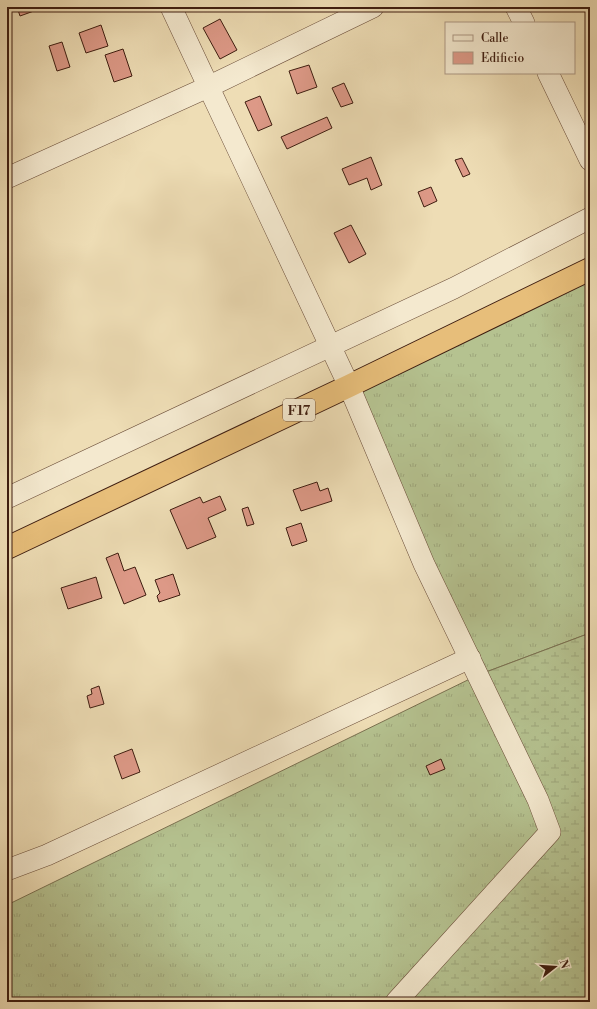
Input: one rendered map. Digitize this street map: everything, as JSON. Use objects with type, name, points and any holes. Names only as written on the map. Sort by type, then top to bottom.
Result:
[{"type":"highway","name":"F17","points":[[7,548],[350,386],[590,269]]},
{"type":"street","points":[[171,7],[350,386],[424,564],[538,800],[550,832],[396,1002]]},
{"type":"street","points":[[7,178],[208,87],[373,7]]},
{"type":"street","points":[[516,7],[524,22]]},
{"type":"street","points":[[548,74],[590,160]]},
{"type":"street","points":[[7,498],[454,288],[590,218]]},
{"type":"street","points":[[7,870],[54,852],[470,658]]},
{"type":"green space","points":[[590,269],[590,633],[478,675],[349,386]]},
{"type":"green space","points":[[590,633],[590,1002],[396,1002],[550,832],[478,675]]},
{"type":"green space","points":[[478,675],[550,832],[396,1002],[7,1002],[7,905]]},
{"type":"building","points":[[17,7],[45,7],[20,16]]},
{"type":"building","points":[[220,19],[237,50],[220,59],[203,28]]},
{"type":"building","points":[[101,25],[108,46],[86,53],[79,33]]},
{"type":"building","points":[[62,42],[70,67],[57,71],[49,46]]},
{"type":"building","points":[[123,49],[132,76],[114,82],[105,55]]},
{"type":"building","points":[[309,65],[317,87],[297,94],[289,71]]},
{"type":"building","points":[[344,83],[353,103],[341,107],[332,88]]},
{"type":"building","points":[[260,96],[272,125],[258,131],[245,102]]},
{"type":"building","points":[[327,117],[332,128],[287,149],[281,137]]},
{"type":"building","points":[[371,157],[382,185],[371,190],[367,178],[349,185],[342,169]]},
{"type":"building","points":[[462,158],[470,174],[463,177],[455,160]]},
{"type":"building","points":[[431,187],[437,201],[424,207],[418,192]]},
{"type":"building","points":[[351,225],[366,254],[349,263],[334,233]]},
{"type":"building","points":[[317,482],[320,491],[328,488],[332,501],[301,511],[293,490]]},
{"type":"building","points":[[220,496],[226,510],[208,518],[216,537],[187,549],[170,510],[200,497],[203,503]]},
{"type":"building","points":[[248,507],[254,524],[247,526],[242,509]]},
{"type":"building","points":[[301,523],[307,541],[292,546],[286,528]]},
{"type":"building","points":[[118,553],[124,571],[135,567],[146,595],[124,604],[106,558]]},
{"type":"building","points":[[173,574],[180,595],[159,602],[157,596],[160,593],[155,580]]},
{"type":"building","points":[[96,577],[102,598],[68,609],[61,588]]},
{"type":"building","points":[[99,686],[104,704],[90,708],[87,696],[92,694],[91,689]]},
{"type":"building","points":[[132,749],[140,772],[122,779],[114,756]]},
{"type":"building","points":[[441,759],[445,769],[430,775],[426,766]]}]
